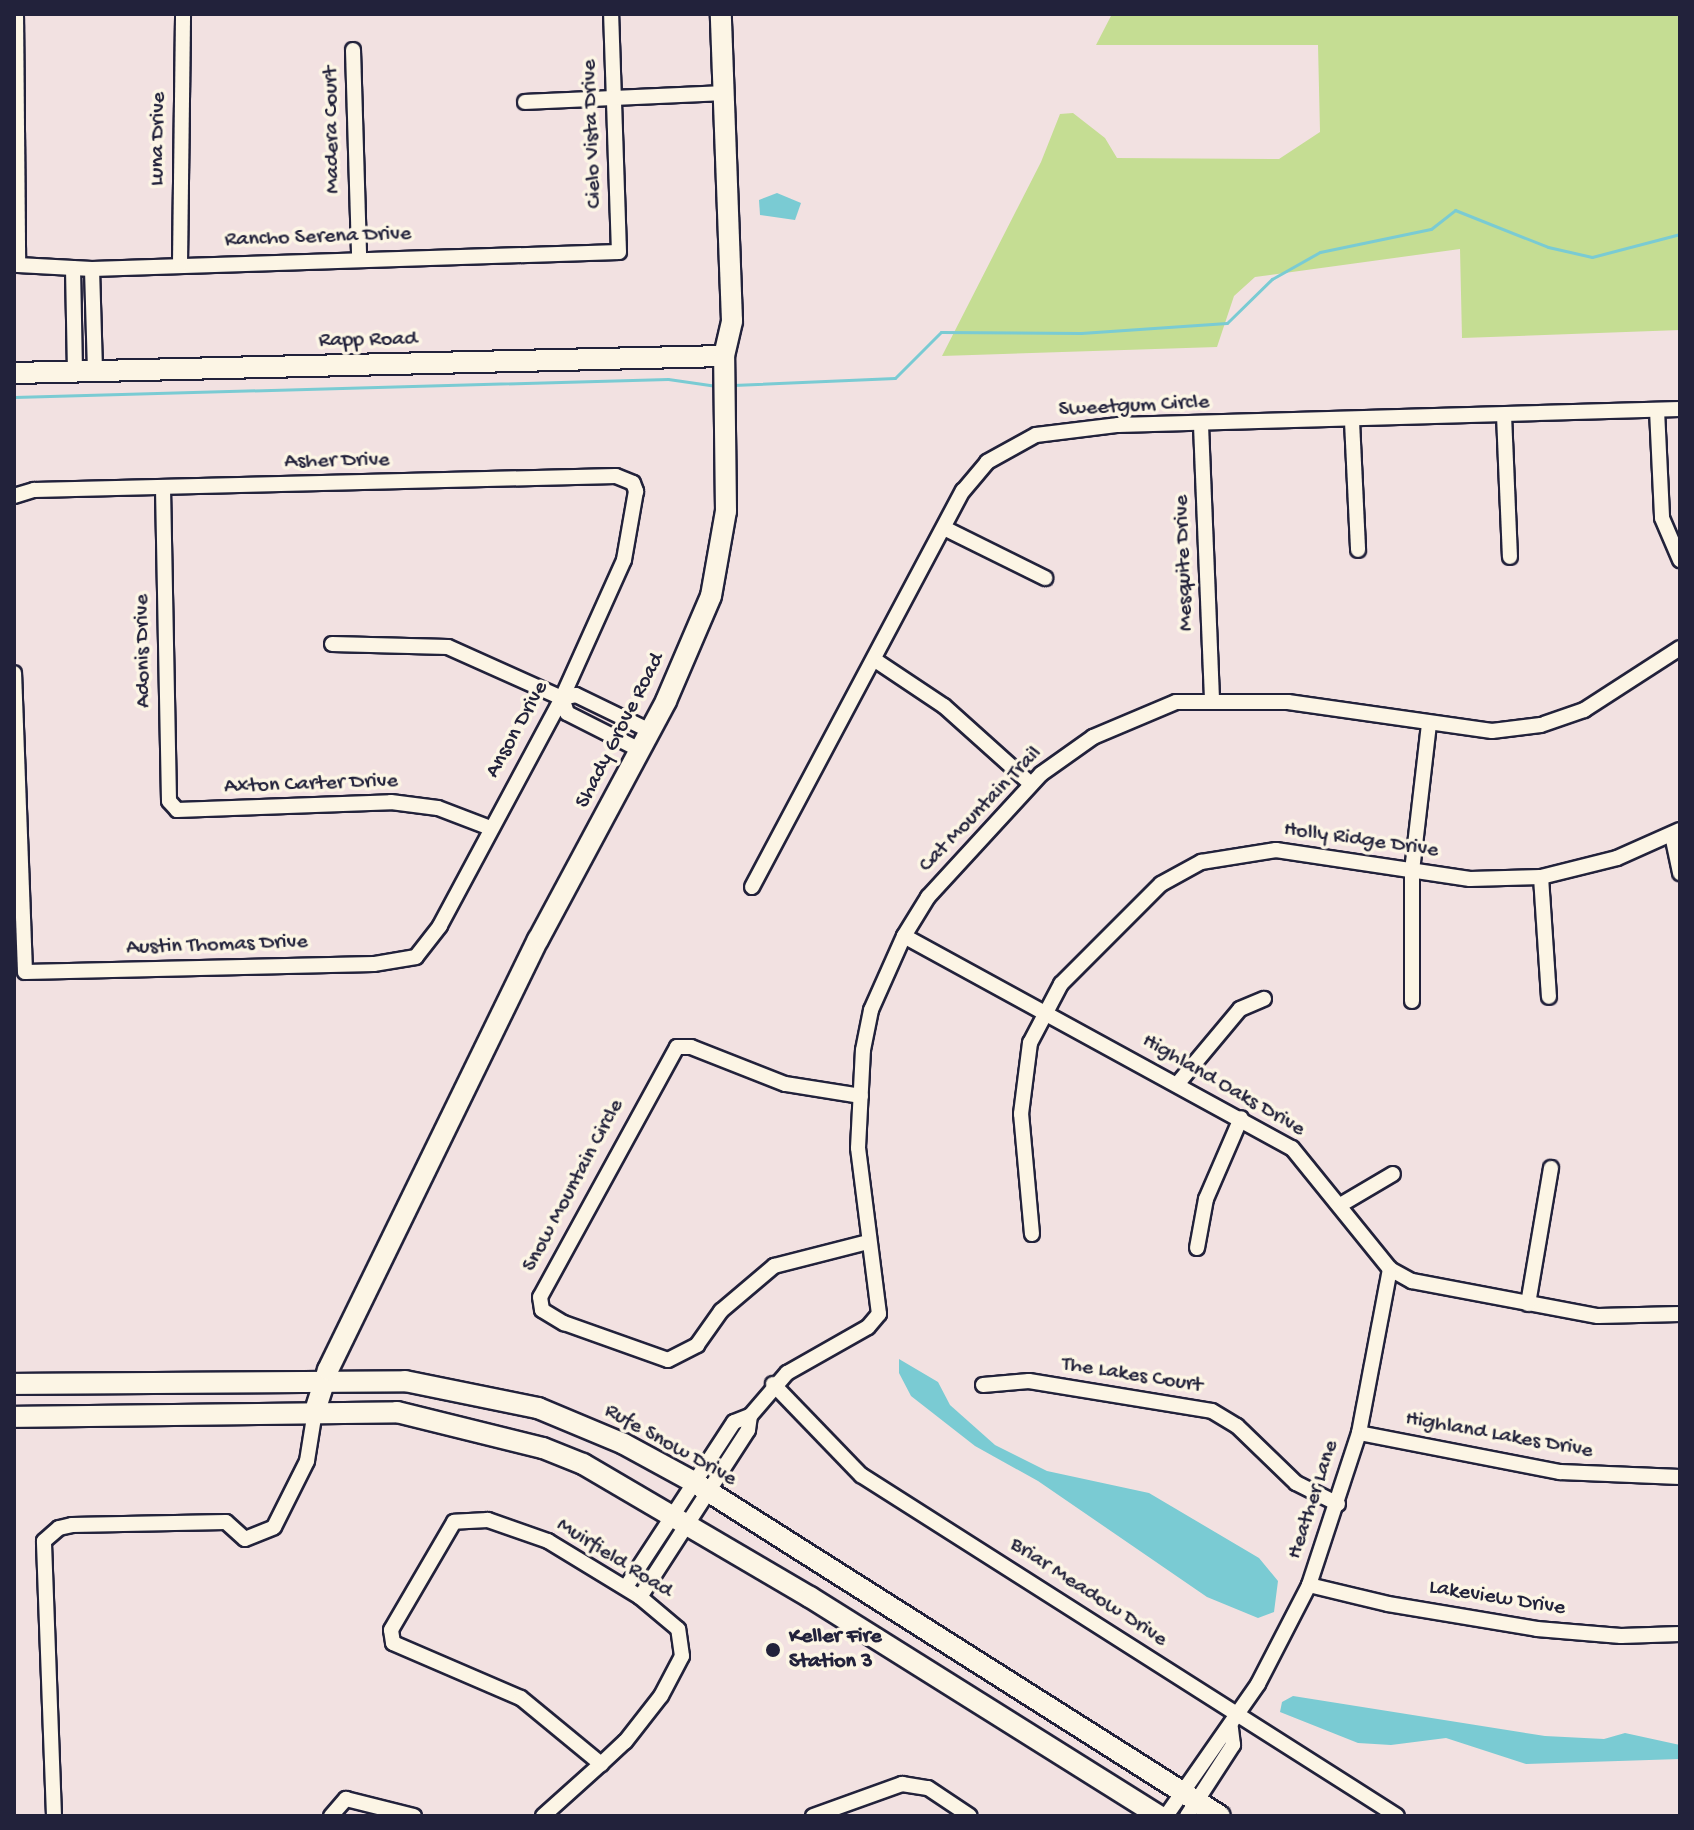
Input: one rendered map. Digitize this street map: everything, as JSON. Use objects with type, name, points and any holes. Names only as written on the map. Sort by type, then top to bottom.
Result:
[{"type":"main road","name":"Shady Grove Road","points":[[315,1411],[323,1381],[538,940],[650,731],[703,619],[718,571],[726,511],[724,364],[732,306],[721,14]]},
{"type":"main road","name":"Rapp Road","points":[[14,373],[724,364]]},
{"type":"main road","name":"Rufe Snow Drive","points":[[14,1384],[405,1381],[507,1398],[624,1444],[699,1486],[1189,1803],[1220,1816]]},
{"type":"main road","points":[[14,1417],[397,1412],[504,1435],[583,1464],[1159,1816]]},
{"type":"street","name":"Rancho Serena Drive","points":[[16,14],[18,265],[92,269],[619,252]]},
{"type":"street","name":"Luna Drive","points":[[180,264],[183,14]]},
{"type":"street","name":"Cielo Vista Drive","points":[[611,14],[619,252]]},
{"type":"street","name":"Madera Court","points":[[353,50],[359,258]]},
{"type":"street","points":[[525,102],[724,93]]},
{"type":"street","points":[[73,268],[85,372]]},
{"type":"street","points":[[85,372],[92,269]]},
{"type":"street","name":"Sweetgum Circle","points":[[752,887],[963,491],[987,462],[1036,435],[1118,425],[1352,421],[1680,409]]},
{"type":"street","points":[[1657,410],[1662,518],[1680,560]]},
{"type":"street","points":[[1504,415],[1510,557]]},
{"type":"street","points":[[1352,421],[1358,550]]},
{"type":"street","name":"Mesquite Drive","points":[[1201,425],[1212,699]]},
{"type":"street","name":"Asher Drive","points":[[14,496],[34,490],[616,476],[633,483],[636,508]]},
{"type":"street","name":"Adonis Drive","points":[[163,488],[169,801],[177,810]]},
{"type":"street","name":"Anson Drive","points":[[411,958],[426,948],[440,926],[562,698],[614,587],[636,508]]},
{"type":"street","points":[[944,528],[1045,578]]},
{"type":"street","points":[[332,644],[448,647],[562,698],[576,695],[650,731]]},
{"type":"street","name":"Cat Mountain Trail","points":[[640,1597],[678,1520],[734,1422],[750,1416],[773,1384],[875,1322],[880,1302],[868,1242],[858,1148],[871,1010],[904,936],[946,873],[1031,784],[1066,753],[1119,724],[1176,702],[1212,699],[1288,702],[1429,725],[1492,731],[1556,720],[1584,710],[1680,648]]},
{"type":"street","points":[[875,660],[944,706],[1031,784]]},
{"type":"street","points":[[14,673],[16,784]]},
{"type":"street","points":[[562,698],[567,713],[640,750]]},
{"type":"street","points":[[1412,1001],[1412,871],[1429,725]]},
{"type":"street","name":"Austin Thomas Drive","points":[[16,784],[25,972],[374,964],[411,958]]},
{"type":"street","name":"Axton Carter Drive","points":[[177,810],[391,802],[438,808],[490,828]]},
{"type":"street","points":[[1676,832],[1680,873]]},
{"type":"street","name":"Holly Ridge Drive","points":[[1032,1234],[1023,1153],[1022,1086],[1030,1043],[1044,1012],[1061,984],[1133,907],[1201,862],[1276,850],[1470,879],[1541,877],[1617,858],[1676,832]]},
{"type":"street","points":[[1541,877],[1549,997]]},
{"type":"street","name":"Highland Oaks Drive","points":[[904,936],[1179,1082],[1292,1148],[1342,1204],[1390,1269]]},
{"type":"street","points":[[1179,1082],[1240,1009],[1264,999]]},
{"type":"street","name":"Snow Mountain Circle","points":[[861,1096],[785,1084],[691,1047],[677,1047],[540,1297],[542,1310],[564,1323],[668,1360],[697,1345],[721,1311],[774,1266],[868,1242]]},
{"type":"street","points":[[1197,1248],[1206,1199],[1241,1118]]},
{"type":"street","points":[[1528,1304],[1551,1168]]},
{"type":"street","points":[[1342,1204],[1393,1174]]},
{"type":"street","points":[[1390,1269],[1412,1281],[1598,1316],[1680,1314]]},
{"type":"street","name":"Heather Lane","points":[[1166,1816],[1189,1803],[1309,1585],[1359,1433],[1390,1269]]},
{"type":"street","name":"The Lakes Court","points":[[983,1385],[1029,1381],[1212,1411],[1237,1426],[1296,1483],[1338,1504]]},
{"type":"street","name":"Briar Meadow Drive","points":[[773,1384],[861,1475],[1235,1722],[1397,1816]]},
{"type":"street","points":[[54,1816],[44,1541],[59,1528],[72,1525],[226,1522],[245,1539],[274,1527],[310,1453],[315,1411]]},
{"type":"street","name":"Highland Lakes Drive","points":[[1359,1433],[1560,1472],[1680,1477]]},
{"type":"street","name":"Muirfield Road","points":[[543,1816],[601,1764],[661,1696],[682,1656],[678,1629],[626,1587],[548,1541],[475,1518],[464,1518],[446,1531],[391,1630],[393,1643],[521,1698],[601,1764]]},
{"type":"street","name":"Cat Mountain Trail","points":[[626,1587],[678,1520]]},
{"type":"street","name":"Lakeview Drive","points":[[1309,1585],[1388,1604],[1537,1629],[1621,1636],[1680,1634]]},
{"type":"street","points":[[813,1816],[902,1784],[928,1788],[970,1816]]},
{"type":"street","points":[[331,1816],[346,1799],[414,1816]]},
{"type":"green space","points":[[1112,14],[1680,14],[1680,330],[1462,338],[1460,249],[1255,277],[1234,296],[1217,347],[942,356],[1041,162],[1060,114],[1073,113],[1105,138],[1117,158],[1279,159],[1320,132],[1318,45],[1096,45]]},
{"type":"water","points":[[777,193],[801,203],[795,220],[760,215],[759,200]]},
{"type":"water","points":[[899,1359],[938,1382],[950,1405],[995,1445],[1047,1471],[1149,1493],[1259,1558],[1278,1581],[1274,1612],[1258,1618],[1207,1597],[1038,1481],[975,1446],[911,1396],[899,1373]]},
{"type":"water","points":[[1293,1696],[1545,1736],[1604,1739],[1625,1733],[1680,1745],[1680,1759],[1526,1764],[1446,1738],[1391,1745],[1358,1743],[1280,1712],[1282,1702]]},
{"type":"waterway","points":[[733,385],[895,378],[941,332],[1081,333],[1227,323],[1272,279],[1320,252],[1431,229],[1455,210],[1548,247],[1592,257],[1680,234]]},
{"type":"waterway","points":[[14,397],[668,379],[717,386]]},
{"type":"place","name":"Keller Fire Station 3","points":[[773,1650]]}]
